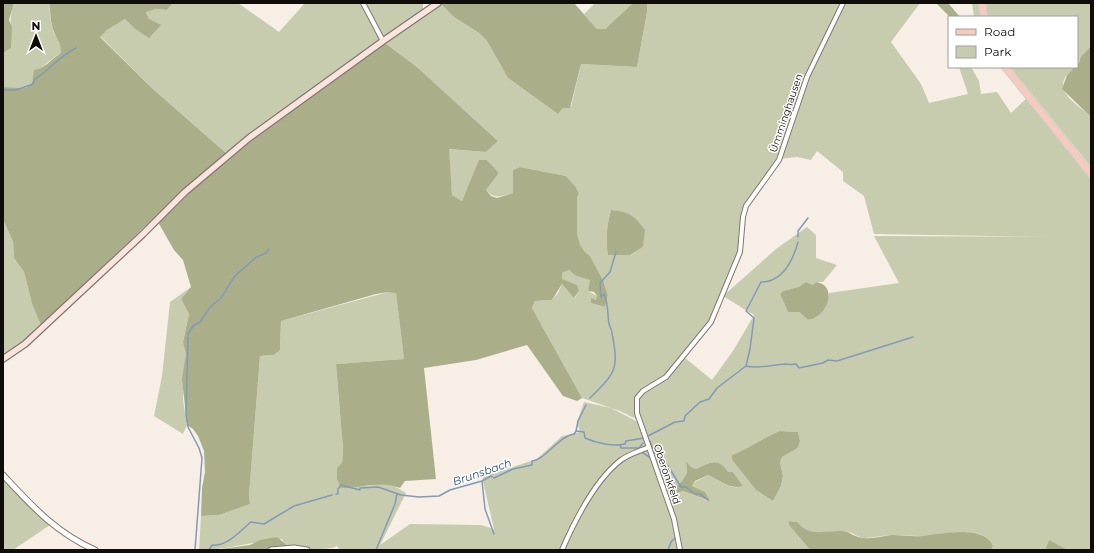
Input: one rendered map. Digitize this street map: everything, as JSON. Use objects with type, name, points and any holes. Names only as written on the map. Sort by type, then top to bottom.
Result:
[{"type":"main road","points":[[3,359],[25,344],[143,234],[185,192],[232,153],[383,41],[438,3]]},
{"type":"main road","points":[[982,3],[984,16]]},
{"type":"main road","points":[[1006,68],[1091,174]]},
{"type":"street","points":[[362,3],[383,41]]},
{"type":"street","name":"Ümminghausen","points":[[636,404],[639,395],[666,377],[711,322],[740,252],[743,213],[754,194],[779,160],[807,77],[843,3]]},
{"type":"street","name":"Oberönkfeld","points":[[636,404],[637,413],[674,519],[680,550]]},
{"type":"street","points":[[562,550],[586,503],[606,475],[622,460],[649,447]]},
{"type":"street","points":[[3,474],[46,520],[71,538],[95,550]]},
{"type":"street","points":[[271,550],[294,548],[307,550]]},
{"type":"green space","points":[[3,3],[14,3],[9,20],[12,27],[11,48],[3,53]]},
{"type":"green space","points":[[14,3],[49,3],[51,23],[54,34],[60,41],[61,53],[44,66],[33,79],[32,83],[26,88],[3,87],[3,53],[11,48],[11,20]]},
{"type":"green space","points":[[49,3],[173,3],[167,10],[156,9],[146,12],[149,19],[161,25],[149,38],[134,28],[125,19],[107,30],[100,37],[154,90],[226,153],[177,196],[41,325],[32,304],[24,272],[14,258],[13,242],[3,219],[3,87],[26,88],[32,83],[34,70],[42,68],[61,53],[52,25]]},
{"type":"green space","points":[[173,3],[238,3],[279,32],[305,3],[423,3],[423,9],[226,153],[154,90],[100,36],[125,19],[134,28],[149,19],[146,11],[156,9],[167,10]]},
{"type":"green space","points":[[440,3],[574,3],[597,29],[605,29],[633,3],[647,3],[647,12],[637,67],[581,64],[570,108],[563,108],[558,114],[508,78],[487,41],[479,33],[454,17]]},
{"type":"green space","points":[[595,3],[633,3],[605,29],[597,29],[584,14]]},
{"type":"green space","points":[[647,3],[920,3],[891,42],[921,84],[929,103],[968,94],[959,68],[972,68],[979,81],[981,94],[997,92],[1011,113],[1027,98],[1091,178],[1091,550],[1068,550],[1049,540],[1045,550],[991,550],[993,546],[988,539],[980,534],[971,532],[919,536],[889,535],[872,538],[860,537],[844,531],[812,533],[805,531],[796,522],[789,521],[789,525],[810,550],[681,550],[675,519],[638,413],[638,396],[636,398],[636,413],[640,421],[620,411],[582,398],[532,308],[535,301],[552,300],[558,293],[562,284],[575,298],[579,291],[577,286],[561,279],[562,273],[569,270],[576,276],[591,280],[588,291],[597,296],[597,300],[591,299],[591,303],[605,307],[608,295],[603,280],[590,256],[579,245],[577,234],[577,198],[579,193],[575,186],[566,176],[520,167],[513,170],[513,193],[495,196],[486,190],[499,173],[487,160],[480,160],[462,201],[452,195],[448,149],[486,152],[498,141],[417,67],[385,43],[441,4],[454,17],[479,33],[487,41],[508,78],[558,114],[563,108],[571,107],[581,64],[637,67],[647,12]],"holes":[[[782,151],[780,159],[797,157],[811,160],[817,151],[843,172],[843,181],[864,196],[874,234],[1051,237],[874,236],[899,283],[829,293],[827,302],[820,314],[817,317],[808,320],[799,312],[788,312],[780,294],[783,291],[798,287],[806,282],[813,285],[816,282],[823,282],[837,265],[816,258],[816,235],[807,227],[776,249],[723,296],[754,315],[733,351],[712,380],[684,357],[680,361],[702,335],[714,316],[740,252],[743,217],[746,206],[776,165]],[[611,210],[627,214],[637,221],[644,230],[643,247],[630,255],[608,255],[607,238]],[[780,431],[798,432],[800,441],[798,448],[782,457],[780,462],[783,476],[781,486],[773,501],[756,490],[732,460],[733,455]],[[686,461],[691,467],[696,469],[714,462],[721,464],[728,472],[733,472],[743,486],[729,486],[708,475],[695,482],[692,486],[705,492],[709,501],[683,491],[674,494],[672,490],[682,481],[687,473]]]},
{"type":"green space","points":[[936,3],[948,3],[959,16],[949,16]]},
{"type":"green space","points":[[972,3],[980,3],[982,16],[974,16]]},
{"type":"green space","points":[[986,3],[1091,3],[1091,46],[1078,62],[1078,16],[987,16]]},
{"type":"green space","points":[[385,43],[417,67],[498,141],[486,152],[449,149],[452,195],[462,201],[479,160],[487,160],[499,173],[486,190],[491,196],[497,198],[513,193],[513,170],[520,167],[566,176],[579,193],[577,198],[577,234],[580,245],[590,256],[603,280],[608,295],[605,307],[591,303],[591,298],[596,300],[597,296],[594,292],[588,291],[590,280],[576,276],[569,270],[562,273],[562,279],[577,285],[579,291],[574,298],[562,284],[552,300],[535,301],[532,308],[582,398],[577,401],[563,396],[527,345],[476,360],[424,368],[436,479],[405,481],[400,488],[378,484],[341,488],[337,479],[337,468],[342,463],[343,449],[336,364],[404,359],[396,293],[388,292],[376,294],[281,321],[280,350],[274,355],[260,356],[249,495],[250,504],[219,515],[201,516],[202,488],[205,472],[204,451],[198,436],[193,429],[187,425],[182,379],[186,354],[183,342],[189,314],[181,299],[191,287],[183,260],[174,250],[158,222],[191,191],[268,127]]},
{"type":"green space","points":[[1091,46],[1091,117],[1062,89],[1067,75],[1074,68],[1078,68],[1081,57]]},
{"type":"green space","points":[[1011,68],[1074,68],[1066,76],[1063,82],[1063,88],[1070,99],[1091,117],[1091,167]]},
{"type":"green space","points":[[611,210],[631,215],[641,225],[645,230],[643,247],[630,255],[608,255],[607,232]]},
{"type":"green space","points":[[3,219],[13,242],[14,258],[24,272],[32,304],[43,328],[3,359]]},
{"type":"green space","points":[[806,282],[813,285],[816,282],[823,284],[829,295],[825,308],[820,314],[815,318],[808,320],[799,312],[788,312],[780,294],[783,291],[798,287]]},
{"type":"green space","points":[[191,287],[181,299],[189,314],[183,341],[186,354],[183,400],[187,425],[183,434],[154,416],[162,376],[170,302]]},
{"type":"green space","points":[[388,292],[396,292],[404,359],[336,364],[343,449],[342,463],[337,479],[367,486],[380,483],[391,484],[406,493],[380,545],[410,524],[481,525],[494,529],[482,477],[537,459],[562,436],[580,432],[577,422],[584,402],[611,408],[640,423],[648,446],[621,459],[584,502],[561,550],[340,550],[337,546],[320,550],[306,550],[288,546],[282,539],[220,549],[199,550],[201,516],[219,515],[250,504],[249,495],[260,356],[274,355],[280,350],[281,321]]},
{"type":"green space","points":[[780,431],[798,432],[800,441],[798,448],[782,457],[780,462],[783,476],[781,486],[773,501],[756,490],[732,460],[732,455]]},
{"type":"green space","points":[[649,447],[674,519],[680,550],[562,550],[580,514],[602,479],[621,460],[631,454]]},
{"type":"green space","points":[[686,461],[691,467],[696,469],[714,462],[721,464],[728,472],[733,472],[743,486],[729,486],[708,475],[695,481],[692,486],[705,492],[710,501],[683,491],[674,494],[672,490],[682,481],[687,473]]},
{"type":"green space","points":[[3,477],[50,525],[13,550],[3,550]]},
{"type":"green space","points":[[789,521],[797,522],[802,527],[812,532],[842,531],[864,538],[892,535],[918,536],[950,532],[972,533],[981,535],[988,539],[993,546],[991,550],[810,550],[789,525]]},
{"type":"green space","points":[[277,537],[288,546],[307,550],[214,550],[250,545],[260,540]]},
{"type":"green space","points":[[1049,540],[1068,550],[1045,550]]},
{"type":"waterway","points":[[3,90],[16,90],[33,84],[34,80],[76,48]]},
{"type":"waterway","points":[[798,237],[798,231],[808,218]]},
{"type":"waterway","points":[[648,436],[675,422],[684,421],[685,416],[700,402],[709,399],[717,388],[746,366],[754,318],[746,311],[761,282],[769,281],[775,278],[786,269],[790,263],[798,242]]},
{"type":"waterway","points":[[195,550],[202,458],[199,448],[188,427],[186,415],[188,334],[193,326],[200,322],[210,307],[221,298],[234,277],[255,258],[266,253],[269,249]]},
{"type":"waterway","points":[[590,398],[610,376],[615,363],[614,345],[612,331],[609,324],[607,302],[604,294],[601,297],[600,283],[610,272],[616,252]]},
{"type":"waterway","points":[[746,366],[760,367],[796,364],[799,368],[823,363],[828,360],[837,361],[913,337]]},
{"type":"waterway","points":[[576,431],[578,421],[586,405]]},
{"type":"waterway","name":"Brunsbach","points":[[336,494],[338,494],[338,489],[341,485],[360,490],[360,488],[378,487],[401,495],[419,497],[439,496],[450,490],[482,481],[491,476],[494,478],[513,469],[532,465],[532,461],[542,457],[563,439],[574,434],[576,431],[584,432],[585,438],[589,440],[610,445],[621,445],[625,444],[626,441],[644,438]]},
{"type":"waterway","points":[[650,441],[654,453],[668,466],[681,487],[686,487],[695,494],[700,494],[708,500]]},
{"type":"waterway","points":[[620,445],[621,448],[639,448],[643,443]]},
{"type":"waterway","points":[[643,453],[651,458]]},
{"type":"waterway","points":[[482,481],[485,509],[494,534]]},
{"type":"waterway","points":[[376,550],[395,504],[397,494]]},
{"type":"waterway","name":"Brunsbach","points":[[209,550],[212,545],[223,544],[228,541],[251,522],[264,524],[294,506],[332,495]]},
{"type":"waterway","points":[[668,550],[671,542],[676,537]]}]
